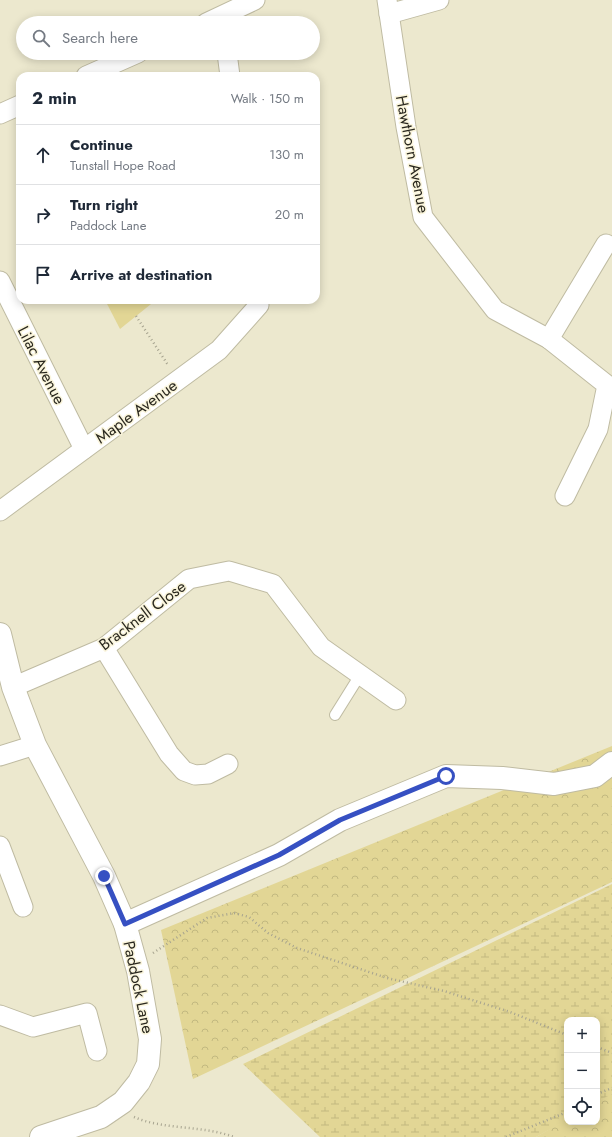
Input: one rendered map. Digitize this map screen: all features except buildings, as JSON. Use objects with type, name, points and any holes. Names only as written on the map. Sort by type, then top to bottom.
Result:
[{"type":"street","points":[[226,16],[254,0]]},
{"type":"street","points":[[388,7],[439,0]]},
{"type":"street","name":"Hawthorn Avenue","points":[[388,7],[406,127],[423,217],[495,310],[548,339]]},
{"type":"street","points":[[95,72],[122,60]]},
{"type":"street","points":[[228,60],[229,72]]},
{"type":"street","points":[[0,114],[16,107]]},
{"type":"street","points":[[565,496],[598,429],[607,385],[548,339],[606,244]]},
{"type":"street","name":"Lilac Avenue","points":[[0,281],[84,449]]},
{"type":"street","name":"Maple Avenue","points":[[0,511],[219,350],[259,304]]},
{"type":"street","name":"Bracknell Close","points":[[13,687],[104,648],[189,579],[229,571],[273,584],[321,647],[396,700]]},
{"type":"street","name":"Paddock Lane","points":[[0,634],[13,687],[35,745],[104,876],[125,924],[136,965],[150,1039],[148,1064],[139,1082],[123,1102],[101,1117],[42,1137]]},
{"type":"street","points":[[104,648],[169,754],[184,772],[195,775],[208,774],[228,764]]},
{"type":"street","points":[[0,756],[35,745]]},
{"type":"street","points":[[125,924],[279,855],[340,820],[446,776],[502,778],[554,784],[595,776],[612,763]]},
{"type":"street","points":[[0,846],[23,907]]},
{"type":"street","points":[[0,1016],[33,1027],[87,1013],[97,1052]]},
{"type":"lane","points":[[335,715],[360,675]]},
{"type":"path","points":[[136,316],[178,380]]},
{"type":"path","points":[[136,965],[167,942],[207,918],[234,913],[249,917],[268,933],[297,948],[388,978],[444,990],[510,1012],[564,1034]]},
{"type":"path","points":[[600,1048],[612,1053]]},
{"type":"path","points":[[600,1093],[612,1088]]},
{"type":"path","points":[[118,1105],[127,1114],[144,1122],[197,1128],[234,1137]]},
{"type":"path","points":[[506,1137],[564,1113]]},
{"type":"green space","points":[[107,304],[151,304],[120,329]]},
{"type":"green space","points":[[612,746],[612,882],[193,1079],[161,930]]},
{"type":"green space","points":[[612,884],[612,1094],[600,1100],[600,1017],[564,1017],[564,1122],[536,1137],[320,1137],[243,1064]]},
{"type":"green space","points":[[612,1093],[612,1137],[536,1137],[564,1121],[564,1125],[600,1125],[600,1100]]},
{"type":"route","points":[[104,876],[125,924],[279,855],[340,820],[446,776]]}]
